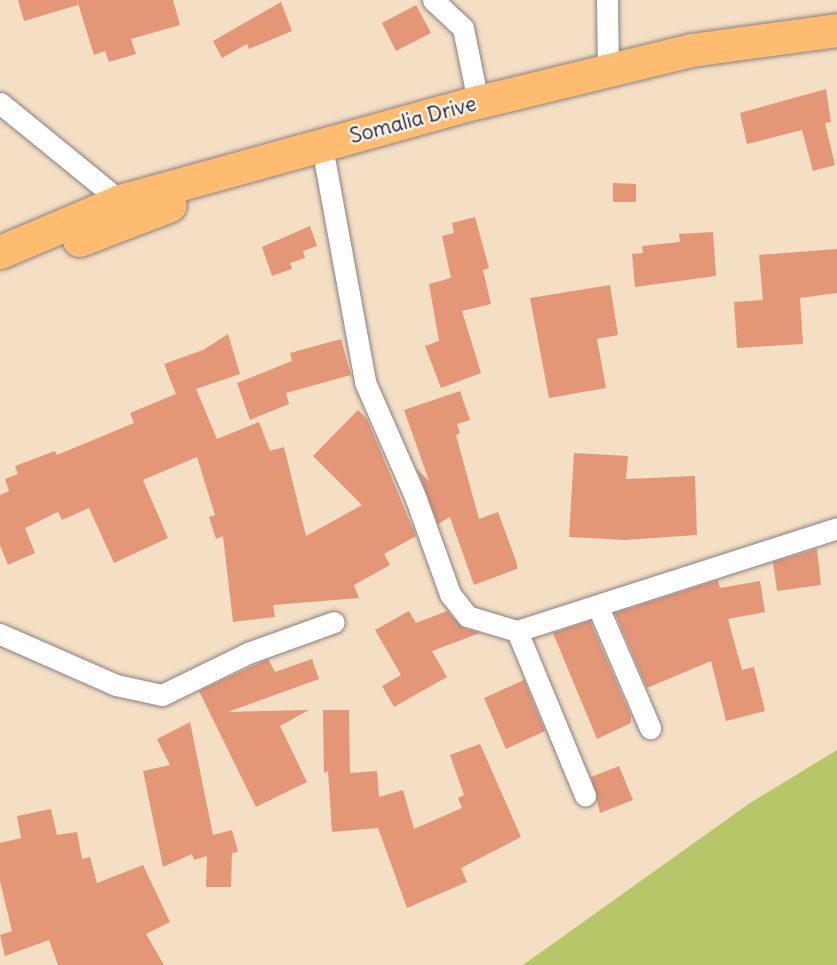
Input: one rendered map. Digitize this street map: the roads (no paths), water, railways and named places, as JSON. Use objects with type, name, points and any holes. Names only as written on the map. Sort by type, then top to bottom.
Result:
[{"type":"main road","name":"Somalia Drive","points":[[0,252],[478,102],[691,50],[837,30]]},
{"type":"main road","name":"Somalia Drive","points":[[0,266],[124,213],[174,203],[630,82],[713,66],[837,50]]},
{"type":"street","points":[[433,0],[463,28],[478,102]]},
{"type":"street","points":[[608,0],[608,70]]},
{"type":"street","points":[[0,103],[124,213]]},
{"type":"street","points":[[325,163],[365,382],[416,499],[450,594],[467,616],[517,631],[598,607],[837,528]]},
{"type":"street","points":[[598,607],[650,728]]},
{"type":"street","points":[[0,634],[116,685],[162,695],[248,653],[334,622]]},
{"type":"street","points":[[517,631],[585,795]]}]
